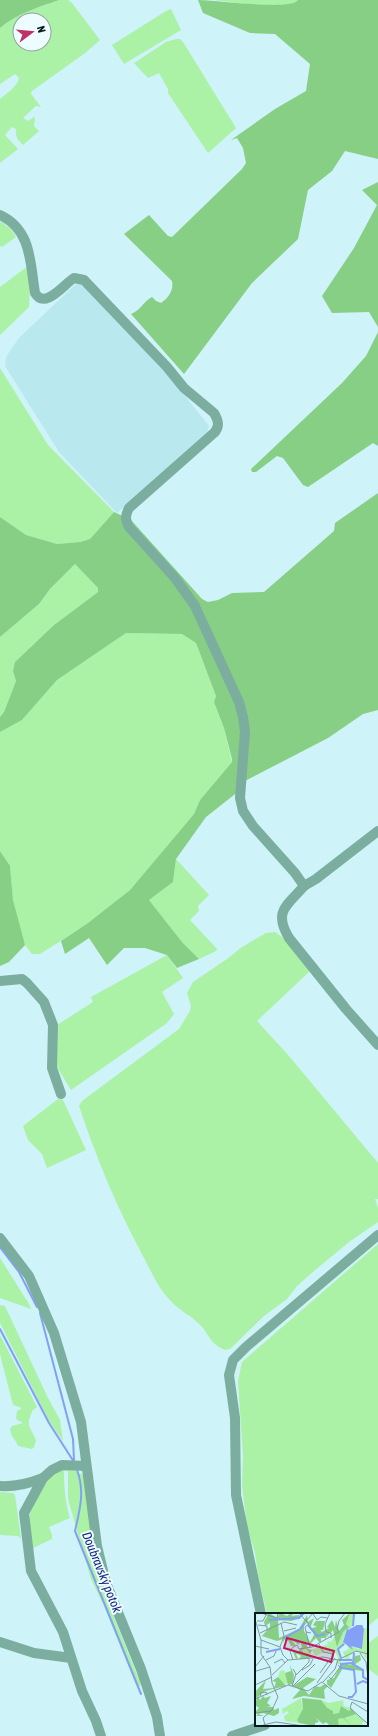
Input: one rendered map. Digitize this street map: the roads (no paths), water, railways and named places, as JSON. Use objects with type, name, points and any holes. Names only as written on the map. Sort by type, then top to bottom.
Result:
[{"type":"street","points":[[0,215],[12,222],[19,229],[27,242],[35,293],[38,298],[49,298],[74,278],[84,280],[167,367],[184,388],[214,413],[217,418],[218,423],[215,432],[129,508],[125,515],[129,527],[186,591],[195,606],[239,702],[243,717],[245,732],[240,798],[243,811],[253,826],[295,873],[304,886]]},
{"type":"street","points":[[378,831],[316,879],[304,886],[283,910],[282,926],[289,938],[317,973],[378,1045]]},
{"type":"street","points":[[0,981],[22,979],[27,982],[44,1002],[53,1025],[52,1068],[62,1094]]},
{"type":"street","points":[[261,1613],[236,1494],[235,1418],[229,1375],[233,1360],[246,1347],[378,1235]]},
{"type":"street","points":[[0,1238],[29,1276],[54,1333],[81,1422],[97,1546],[106,1583],[141,1669],[157,1716],[160,1736]]},
{"type":"street","points":[[0,1486],[13,1487],[26,1485],[43,1478],[52,1470],[62,1465],[86,1466]]},
{"type":"street","points":[[43,1478],[24,1513],[31,1571],[63,1632],[82,1691],[96,1721],[101,1736]]},
{"type":"street","points":[[0,1642],[34,1653],[71,1658]]},
{"type":"street","points":[[232,1736],[262,1726]]},
{"type":"waterway","points":[[0,1247],[19,1272],[37,1307]]},
{"type":"waterway","points":[[40,1313],[73,1439],[74,1460]]},
{"type":"waterway","name":"Doubravský potok","points":[[0,1329],[49,1423],[74,1462]]},
{"type":"waterway","name":"Doubravský potok","points":[[77,1470],[81,1485],[81,1500],[75,1531],[141,1694]]}]
